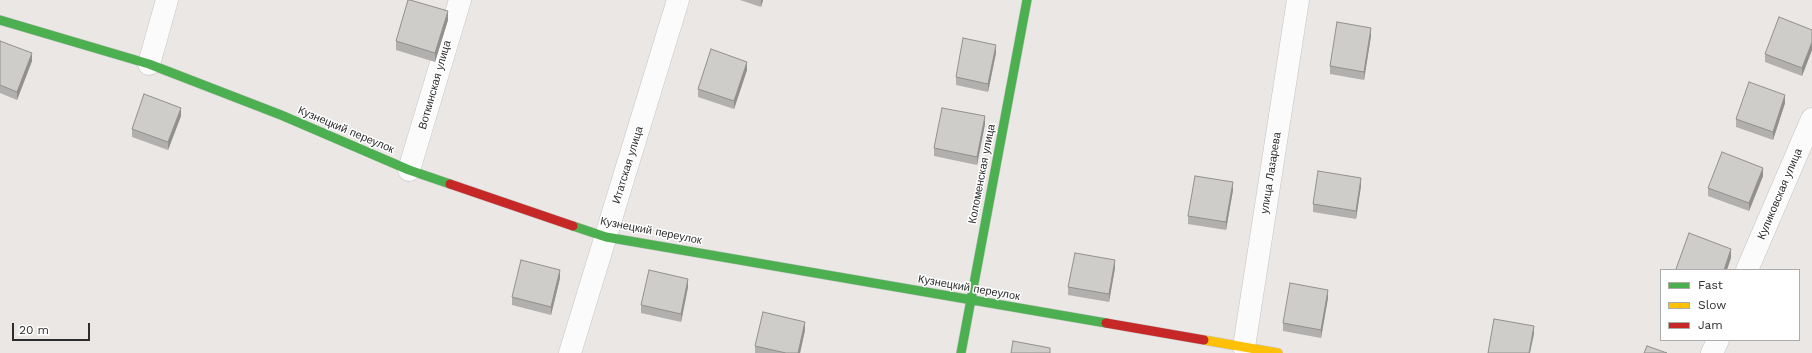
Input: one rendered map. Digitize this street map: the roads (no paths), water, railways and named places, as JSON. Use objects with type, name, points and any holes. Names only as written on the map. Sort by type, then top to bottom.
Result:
[{"type":"street","points":[[149,64],[167,0]]},
{"type":"street","name":"Воткинская улица","points":[[410,170],[460,0]]},
{"type":"street","name":"Итатская улица","points":[[570,353],[678,0]]},
{"type":"street","name":"Коломенская улица","points":[[961,353],[1027,0]]},
{"type":"street","name":"улица Лазарева","points":[[1244,347],[1298,0]]},
{"type":"street","name":"Кузнецкий переулок","points":[[0,20],[149,64],[281,115],[410,170],[606,237],[1278,353]]},
{"type":"street","name":"Куликовская улица","points":[[1748,269],[1812,119]]},
{"type":"street","points":[[1712,353],[1718,341]]}]
